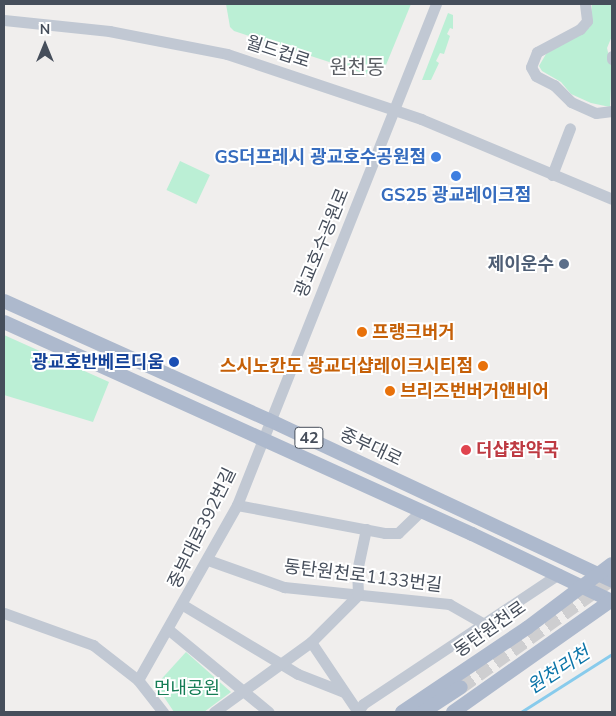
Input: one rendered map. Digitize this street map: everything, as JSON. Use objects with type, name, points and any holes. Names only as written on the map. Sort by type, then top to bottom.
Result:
[{"type":"main road","name":"중부대로","points":[[4,301],[269,420],[612,581]]},
{"type":"main road","name":"42","points":[[4,322],[559,574],[612,601]]},
{"type":"main road","name":"동탄원천로","points":[[402,712],[527,628],[580,586],[612,564]]},
{"type":"main road","points":[[453,712],[612,601]]},
{"type":"main road","points":[[423,712],[464,691],[440,712]]},
{"type":"street","name":"광교호수공원로","points":[[262,439],[436,4]]},
{"type":"street","points":[[585,4],[587,21],[580,29],[537,52],[531,67],[536,76],[554,85],[571,102],[596,112],[612,111]]},
{"type":"street","name":"월드컵로","points":[[4,20],[109,31],[227,54],[394,110],[612,199]]},
{"type":"street","points":[[552,175],[570,128]]},
{"type":"street","name":"중부대로392번길","points":[[138,680],[169,630],[237,505],[262,439]]},
{"type":"street","points":[[237,505],[366,529],[398,533],[421,511]]},
{"type":"street","points":[[214,712],[311,642],[358,595],[357,571],[366,529]]},
{"type":"street","name":"동탄원천로1133번길","points":[[208,560],[284,587],[449,604],[484,624]]},
{"type":"street","points":[[311,642],[358,712],[363,704],[559,574]]},
{"type":"street","name":"중부대로392번길","points":[[183,605],[281,664],[344,692]]},
{"type":"street","points":[[4,613],[93,645],[138,680],[164,712]]},
{"type":"street","points":[[169,630],[269,712]]},
{"type":"green space","points":[[226,4],[411,4],[386,65],[366,74],[234,31],[230,27]]},
{"type":"green space","points":[[592,4],[612,4],[612,36],[607,48],[612,69],[610,107],[591,103],[571,94],[561,82],[542,71],[539,66],[546,54],[590,27]]},
{"type":"green space","points":[[448,13],[453,15],[453,29],[450,28],[447,34],[450,36],[444,54],[440,53],[436,61],[439,63],[431,80],[422,80]]},
{"type":"green space","points":[[180,161],[210,175],[196,204],[166,190]]},
{"type":"green space","points":[[4,335],[109,382],[93,422],[4,395]]},
{"type":"green space","name":"먼내공원","points":[[186,652],[231,692],[204,712],[174,712],[156,685]]},
{"type":"waterway","name":"원천리천","points":[[521,712],[612,654]]},
{"type":"tunnel","points":[[461,687],[612,579]]},
{"type":"place","name":"GS더프레시 광교호수공원점","points":[[436,157]]},
{"type":"place","name":"GS25 광교레이크점","points":[[456,176]]},
{"type":"place","name":"제이운수","points":[[564,264]]},
{"type":"place","name":"프랭크버거","points":[[362,332]]},
{"type":"place","name":"광교호반베르디움","points":[[174,362]]},
{"type":"place","name":"스시노칸도 광교더샵레이크시티점","points":[[483,366]]},
{"type":"place","name":"브리즈번버거앤비어","points":[[390,391]]},
{"type":"place","name":"더샵참약국","points":[[466,450]]},
{"type":"district","name":"원천동","points":[[357,67]]}]
